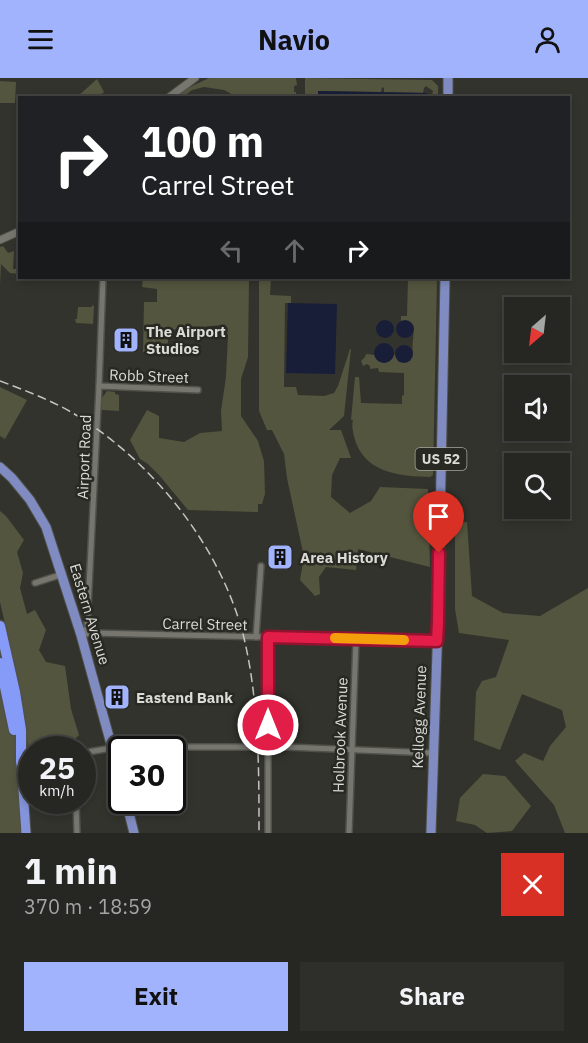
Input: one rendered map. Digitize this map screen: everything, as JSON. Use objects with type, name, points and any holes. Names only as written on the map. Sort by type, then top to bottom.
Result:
[{"type":"highway","points":[[0,626],[15,692],[21,736]]},
{"type":"highway","points":[[0,663],[18,748]]},
{"type":"highway","points":[[25,814],[26,833]]},
{"type":"main road","points":[[448,78],[448,96]]},
{"type":"main road","name":"Kellogg Avenue","points":[[431,833],[445,279]]},
{"type":"main road","name":"Eastern Avenue","points":[[0,468],[22,489],[46,527],[63,574],[109,736]]},
{"type":"main road","points":[[129,814],[134,833]]},
{"type":"street","points":[[171,96],[195,78]]},
{"type":"street","points":[[0,240],[18,232]]},
{"type":"street","name":"Airport Road","points":[[81,635],[87,628],[103,279]]},
{"type":"street","name":"Robb Street","points":[[99,386],[198,390]]},
{"type":"street","points":[[256,637],[261,566]]},
{"type":"street","points":[[35,583],[63,574]]},
{"type":"street","name":"Carrel Street","points":[[81,635],[91,633],[437,641]]},
{"type":"street","points":[[268,637],[268,833]]},
{"type":"street","name":"Holbrook Avenue","points":[[349,833],[356,639]]},
{"type":"street","points":[[186,748],[433,753]]},
{"type":"street","points":[[76,814],[77,833]]},
{"type":"green space","points":[[209,78],[296,78],[297,85],[294,86],[296,96],[235,96],[224,90],[204,87],[192,90],[184,96],[177,96]]},
{"type":"green space","points":[[305,78],[432,80],[438,86],[438,96],[430,96],[433,91],[426,86],[423,93],[384,92],[382,87],[381,92],[318,91],[318,96],[305,96]]},
{"type":"green space","points":[[97,79],[104,92],[99,96],[78,96]]},
{"type":"green space","points":[[0,81],[16,82],[15,103],[0,103]]},
{"type":"green space","points":[[3,246],[8,253],[14,251],[13,269],[18,269],[18,274],[10,273],[1,264],[0,285],[0,247]]},
{"type":"green space","points":[[143,279],[249,279],[248,357],[241,379],[241,416],[258,441],[264,461],[265,494],[262,504],[258,504],[258,512],[188,510],[159,475],[140,459],[130,440],[147,410],[159,416],[159,438],[184,442],[200,433],[222,431],[221,411],[226,377],[228,335],[222,325],[169,330],[167,353],[143,352],[144,302],[157,302],[157,289],[142,287]]},
{"type":"green space","points":[[259,279],[271,279],[270,295],[291,296],[291,303],[285,303],[284,387],[296,387],[298,395],[324,396],[334,393],[351,349],[344,416],[329,430],[341,430],[351,458],[340,458],[332,475],[331,497],[350,513],[371,501],[380,487],[428,489],[430,567],[358,549],[356,570],[326,567],[319,577],[320,594],[315,596],[300,580],[304,557],[284,454],[272,430],[267,430],[259,411]]},
{"type":"green space","points":[[408,279],[437,279],[433,475],[430,477],[397,474],[377,467],[361,453],[356,443],[353,420],[351,420],[355,377],[359,377],[361,403],[402,404],[404,373],[379,372],[378,368],[370,369],[367,364],[363,366],[361,361],[366,354],[375,355],[379,361],[387,362],[395,354],[399,362],[413,352],[413,327],[408,321],[401,321],[401,316],[407,316]]},
{"type":"green space","points":[[94,306],[93,324],[76,323],[78,307],[92,307]]},
{"type":"green space","points":[[0,387],[27,400],[5,439],[0,436]]},
{"type":"green space","points":[[107,391],[119,395],[119,411],[102,410],[102,398]]},
{"type":"green space","points":[[0,511],[24,540],[17,552],[23,573],[20,588],[27,614],[35,610],[46,630],[39,650],[46,662],[65,666],[71,709],[78,736],[27,736],[22,697],[0,602]]},
{"type":"green space","points":[[467,522],[472,596],[503,613],[540,616],[588,588],[588,833],[565,833],[554,805],[515,761],[524,753],[543,761],[550,746],[566,727],[562,710],[522,694],[500,750],[474,740],[476,692],[482,681],[496,677],[509,640],[459,633],[455,609],[455,523]]},
{"type":"green space","points":[[0,663],[16,743],[18,814],[24,814],[26,833],[0,833]]},
{"type":"green space","points":[[483,774],[505,776],[531,806],[512,831],[487,833],[475,825],[456,821],[460,798]]},
{"type":"water","points":[[318,91],[427,93],[427,96],[318,96]]},
{"type":"water","points":[[288,303],[337,304],[335,374],[286,373]]},
{"type":"water","points":[[381,320],[389,320],[394,325],[392,336],[381,338],[376,333],[376,325]]},
{"type":"water","points":[[405,320],[411,323],[414,329],[411,335],[405,338],[399,335],[396,329],[399,323]]},
{"type":"water","points":[[384,343],[391,346],[394,353],[391,360],[384,363],[377,360],[374,353],[377,346]]},
{"type":"water","points":[[400,345],[408,345],[413,350],[411,361],[400,363],[395,358],[395,350]]},
{"type":"railway","points":[[0,381],[62,407],[101,432],[155,480],[201,539],[219,571],[233,604],[249,662],[257,735],[259,833]]},
{"type":"slow traffic","points":[[335,638],[404,640]]},
{"type":"place","name":"The Airport Studios","points":[[126,340]]},
{"type":"place","name":"Area History","points":[[280,557]]},
{"type":"place","name":"Eastend Bank","points":[[117,697]]},
{"type":"route","points":[[268,725],[268,637],[437,641],[439,553]]}]
